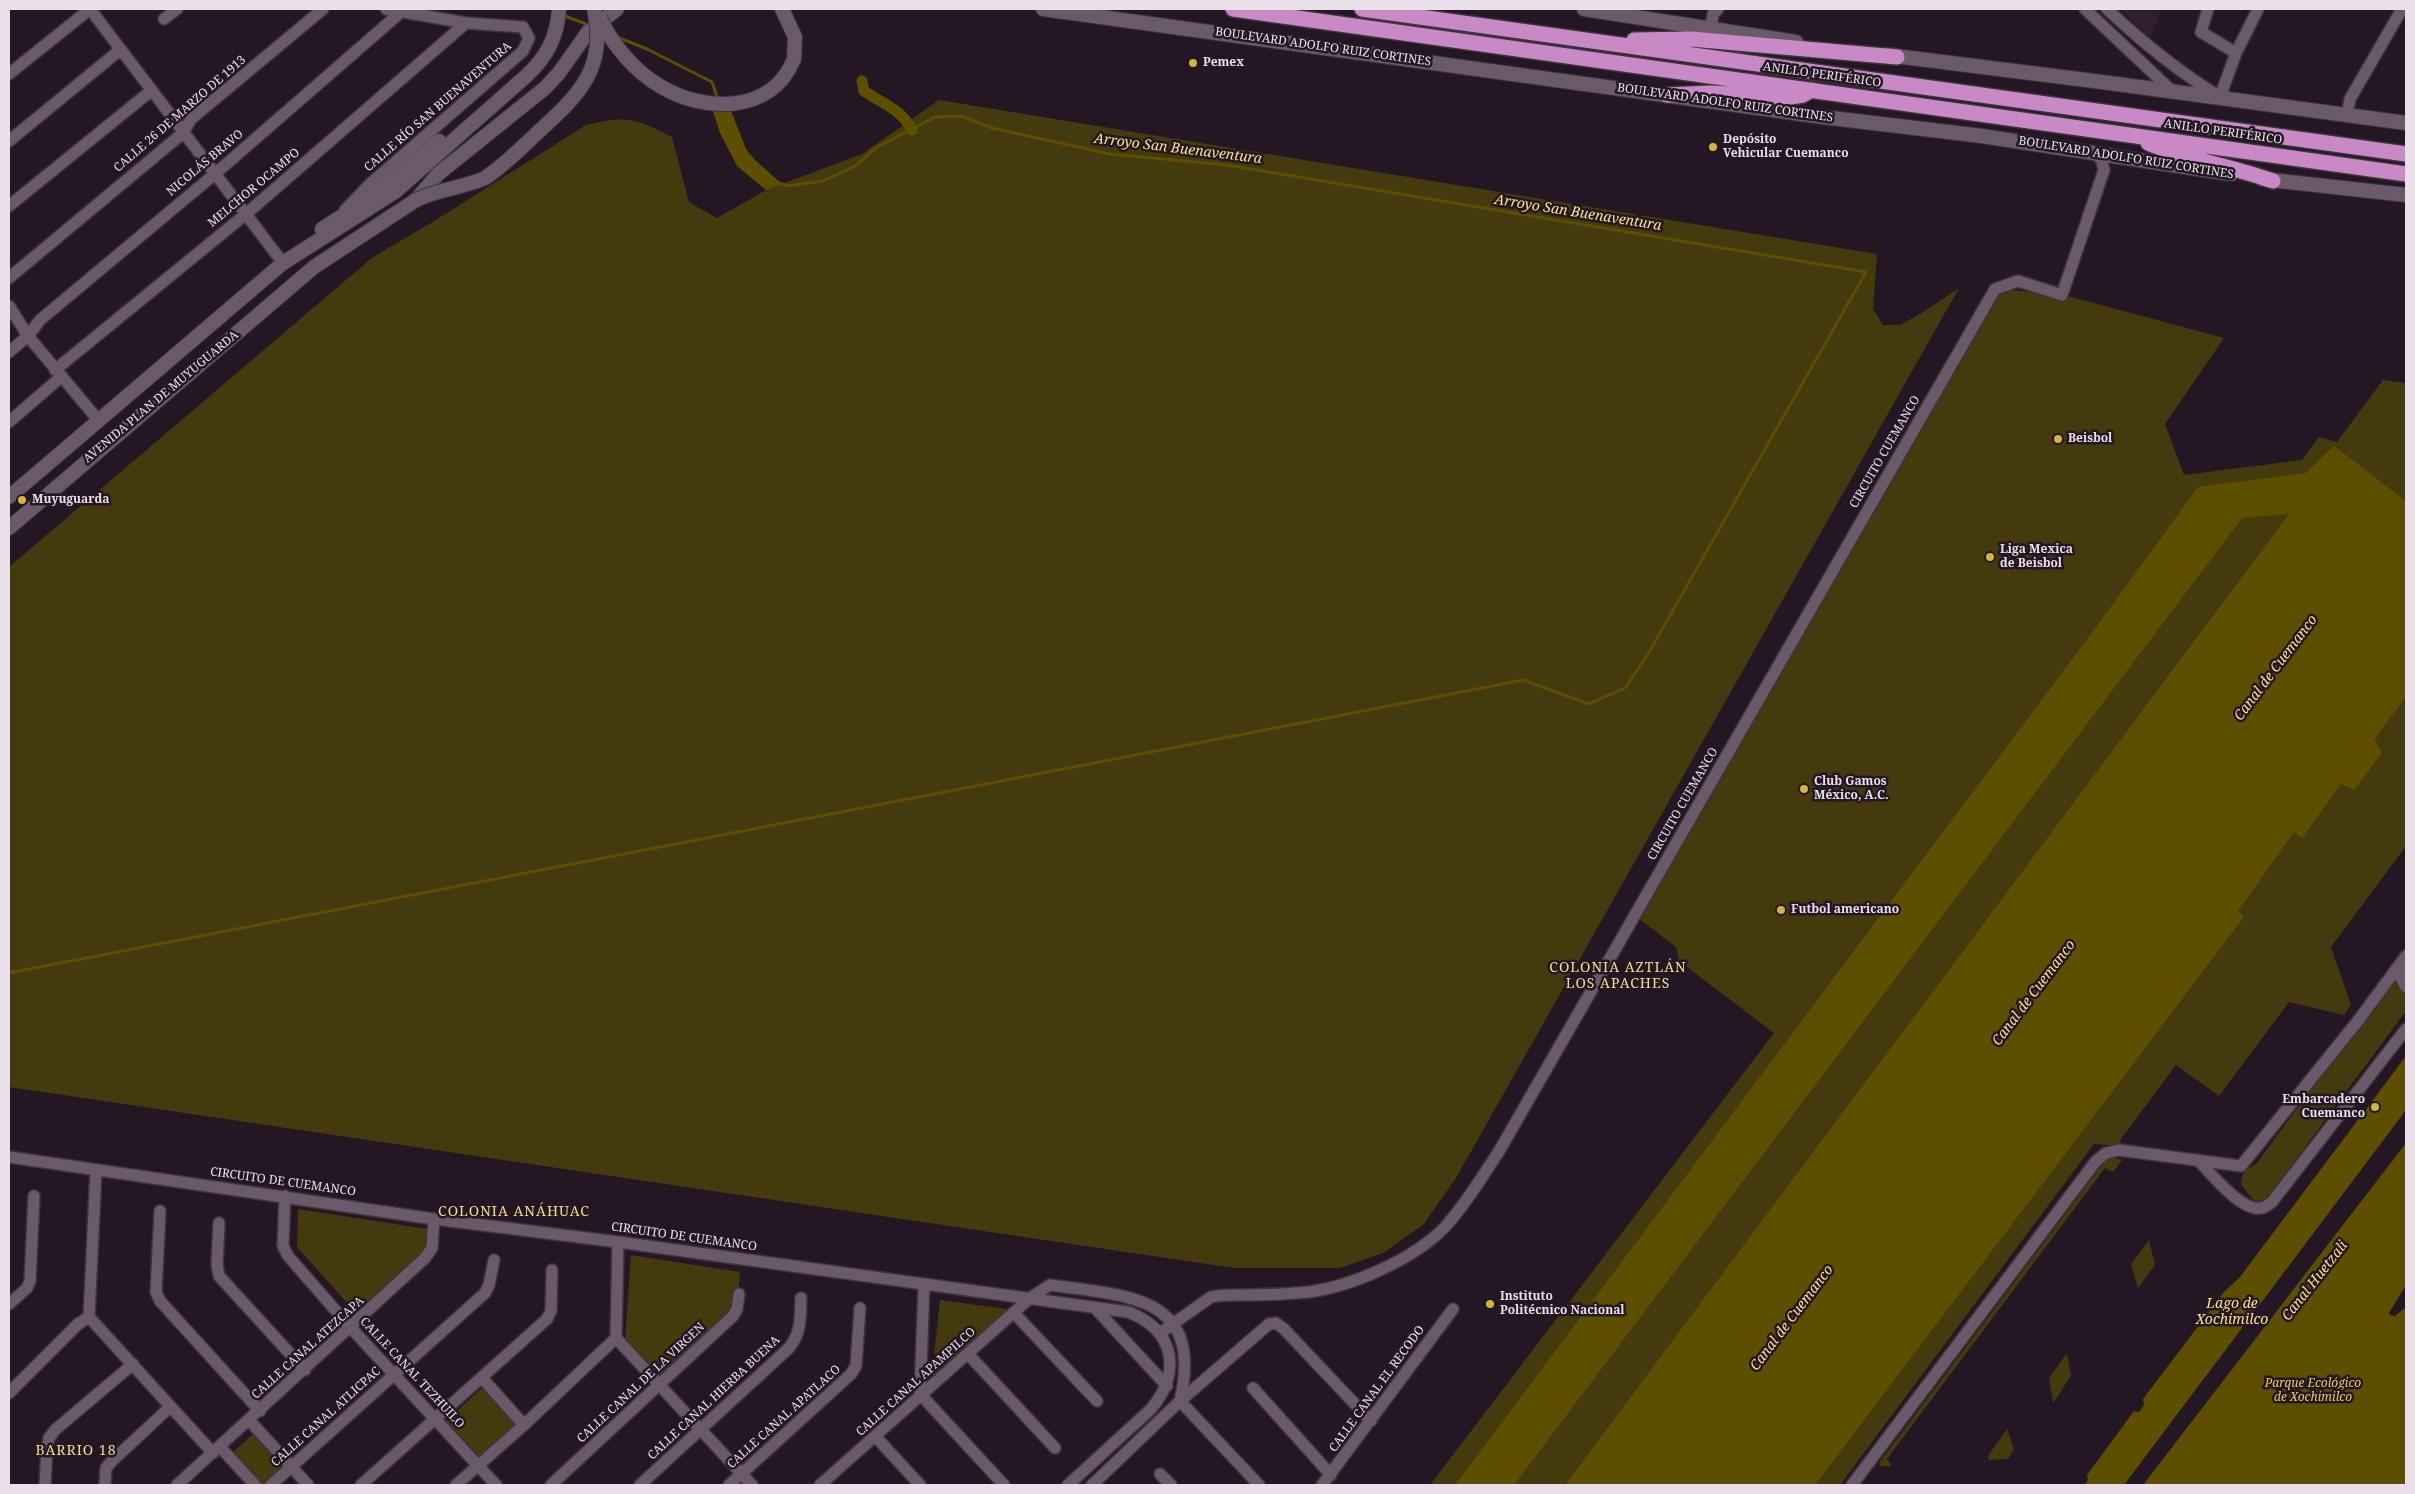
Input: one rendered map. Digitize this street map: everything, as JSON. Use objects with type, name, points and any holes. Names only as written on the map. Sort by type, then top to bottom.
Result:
[{"type":"highway","name":"ANILLO PERIFÉRICO","points":[[1233,9],[1814,89],[2406,174]]},
{"type":"highway","name":"ANILLO PERIFÉRICO","points":[[1362,9],[2406,154]]},
{"type":"highway","points":[[1585,40],[1691,39],[1897,57]]},
{"type":"highway","points":[[1668,95],[1711,93],[1791,97],[1803,95],[1814,89]]},
{"type":"highway","points":[[2131,135],[2170,152],[2243,170],[2273,181]]},
{"type":"main road","points":[[342,220],[378,193],[527,66],[541,50],[550,29],[551,9]]},
{"type":"main road","points":[[342,220],[396,191],[536,67],[552,44],[557,27],[559,9]]},
{"type":"main road","points":[[595,9],[604,27],[619,49],[648,78],[659,86],[682,97],[722,104],[749,101],[764,96],[776,87],[787,74],[794,59],[796,44],[793,30],[782,9]]},
{"type":"main road","points":[[416,200],[436,191],[467,185],[486,178],[576,97],[596,55],[598,26],[595,9]]},
{"type":"main road","points":[[416,200],[438,174],[545,88],[559,74],[588,32],[617,9]]},
{"type":"main road","name":"BOULEVARD ADOLFO RUIZ CORTINES","points":[[1043,9],[2093,153],[2273,181],[2406,195]]},
{"type":"main road","points":[[1584,9],[1897,57],[2220,97],[2406,123]]},
{"type":"main road","name":"AVENIDA PLAN DE MUYUGUARDA","points":[[9,528],[314,267],[416,200]]},
{"type":"main road","name":"AVENIDA PLAN DE MUYUGUARDA","points":[[9,497],[301,250],[317,233],[342,220]]},
{"type":"street","points":[[9,74],[90,9],[284,263]]},
{"type":"street","points":[[164,20],[177,9]]},
{"type":"street","name":"CALLE 26 DE MARZO DE 1913","points":[[9,278],[183,132],[191,119],[323,9]]},
{"type":"street","name":"CALLE RÍO SAN BUENAVENTURA","points":[[342,220],[370,184],[523,51],[529,38],[523,27],[466,23],[386,9]]},
{"type":"street","points":[[2085,9],[2172,91]]},
{"type":"street","points":[[2106,9],[2186,76],[2220,97],[2236,53],[2258,9]]},
{"type":"street","points":[[2208,9],[2201,32],[2236,53]]},
{"type":"street","points":[[2347,115],[2350,99],[2402,9]]},
{"type":"street","points":[[1711,29],[1713,10]]},
{"type":"street","name":"NICOLÁS BRAVO","points":[[9,352],[28,336],[40,320],[216,173],[401,12]]},
{"type":"street","name":"MELCHOR OCAMPO","points":[[9,422],[58,373],[246,214],[466,23]]},
{"type":"street","points":[[2137,58],[2148,46]]},
{"type":"street","points":[[9,142],[120,50]]},
{"type":"street","points":[[9,206],[152,90]]},
{"type":"street","points":[[2093,153],[2103,162],[2104,174]]},
{"type":"street","name":"CIRCUITO CUEMANCO","points":[[1160,1334],[1202,1302],[1220,1295],[1275,1295],[1310,1292],[1339,1285],[1377,1271],[1425,1243],[1443,1228],[1462,1207],[1508,1136],[1995,289],[2018,281],[2062,295],[2104,174],[2111,164],[2121,157]]},
{"type":"street","points":[[9,306],[28,336],[99,421]]},
{"type":"street","points":[[2404,959],[2400,976],[2406,987]]},
{"type":"street","points":[[1852,1485],[2096,1161],[2106,1153],[2119,1150],[2241,1166],[2351,1029],[2404,959]]},
{"type":"street","points":[[2199,1161],[2240,1201],[2252,1208],[2262,1208],[2272,1202],[2406,1029]]},
{"type":"street","name":"CIRCUITO DE CUEMANCO","points":[[9,1157],[434,1219],[618,1242],[1117,1310],[1138,1316],[1154,1326],[1160,1334]]},
{"type":"street","points":[[96,1170],[89,1317],[170,1407],[255,1485]]},
{"type":"street","points":[[9,1304],[27,1288],[30,1281],[34,1196]]},
{"type":"street","name":"CALLE CANAL TEZHUILO","points":[[284,1196],[283,1246],[288,1256],[351,1328],[496,1485]]},
{"type":"street","points":[[160,1211],[156,1292],[160,1301],[260,1411]]},
{"type":"street","name":"CALLE CANAL ATEZCAPA","points":[[177,1485],[351,1328],[425,1258],[432,1248],[434,1219]]},
{"type":"street","points":[[218,1223],[217,1265],[219,1276],[305,1370]]},
{"type":"street","points":[[618,1242],[616,1338],[752,1485]]},
{"type":"street","name":"CALLE CANAL ATLICPAC","points":[[271,1485],[485,1293],[489,1285],[494,1260]]},
{"type":"street","points":[[361,1485],[547,1319],[551,1311],[552,1270]]},
{"type":"street","points":[[924,1285],[920,1394],[1004,1485]]},
{"type":"street","points":[[1030,1298],[1050,1285],[1127,1296],[1156,1308],[1175,1323],[1184,1350],[1185,1364],[1180,1401]]},
{"type":"street","name":"CALLE CANAL DE LA VIRGEN","points":[[551,1485],[733,1316],[737,1309],[738,1294]]},
{"type":"street","name":"CALLE CANAL HIERBA BUENA","points":[[640,1485],[789,1348],[797,1338],[801,1298]]},
{"type":"street","name":"CALLE CANAL APAMPILCO","points":[[820,1485],[1030,1298]]},
{"type":"street","points":[[1094,1307],[1167,1386]]},
{"type":"street","name":"CALLE CANAL APATLACO","points":[[729,1485],[851,1374],[856,1366],[860,1308]]},
{"type":"street","name":"CALLE CANAL EL RECODO","points":[[1322,1485],[1453,1309]]},
{"type":"street","points":[[1014,1313],[1097,1401]]},
{"type":"street","points":[[9,1393],[78,1324],[89,1317]]},
{"type":"street","points":[[1092,1485],[1180,1401],[1269,1324],[1276,1323],[1371,1421]]},
{"type":"street","points":[[1068,1485],[1151,1409],[1162,1395],[1167,1386],[1170,1366],[1165,1343],[1160,1334]]},
{"type":"street","points":[[456,1485],[524,1425],[616,1338]]},
{"type":"street","points":[[968,1354],[1055,1448]]},
{"type":"street","points":[[45,1485],[49,1438],[55,1430],[133,1364]]},
{"type":"street","points":[[482,1378],[524,1425]]},
{"type":"street","points":[[1253,1388],[1331,1475]]},
{"type":"street","points":[[1180,1401],[1259,1485]]},
{"type":"street","points":[[105,1485],[106,1468],[111,1462],[170,1407]]},
{"type":"street","points":[[249,1420],[308,1485]]},
{"type":"street","points":[[875,1436],[920,1485]]},
{"type":"street","points":[[1160,1474],[1170,1485]]},
{"type":"street","points":[[830,1476],[838,1485]]},
{"type":"shaded area","points":[[2120,9],[2162,9],[2150,38]]},
{"type":"shaded area","points":[[939,100],[1877,254],[1873,309],[1883,325],[1900,325],[1959,288],[1456,1178],[1423,1225],[1383,1253],[1340,1268],[1234,1268],[9,1087],[9,567],[373,257],[431,223],[586,125],[611,120],[630,120],[640,122],[672,137],[689,202],[717,218],[766,190],[862,154]]},
{"type":"shaded area","points":[[2010,290],[2064,295],[2224,338],[2165,424],[2184,475],[2302,460],[2319,437],[2337,442],[2383,380],[2406,383],[2406,846],[2331,947],[2351,1005],[2344,1015],[2289,1002],[2219,1096],[2176,1065],[2121,1139],[2119,1146],[2094,1144],[1840,1485],[1430,1485],[1774,1033],[1679,961],[1676,947],[1638,918],[1998,295]]},
{"type":"shaded area","points":[[2396,974],[2406,988],[2406,1011],[2265,1201],[2257,1204],[2241,1185],[2246,1170],[2256,1164]]},
{"type":"shaded area","points":[[2113,1157],[2122,1160],[2113,1172],[2105,1168],[1887,1459],[1891,1466],[1880,1466],[1879,1463],[2105,1161]]},
{"type":"shaded area","points":[[298,1209],[427,1229],[424,1254],[358,1315],[297,1247]]},
{"type":"shaded area","points":[[2149,1240],[2155,1265],[2138,1288],[2131,1264]]},
{"type":"shaded area","points":[[631,1255],[740,1272],[737,1313],[660,1380],[625,1341]]},
{"type":"shaded area","points":[[940,1300],[1022,1311],[930,1393]]},
{"type":"shaded area","points":[[2067,1353],[2071,1376],[2053,1403],[2049,1378]]},
{"type":"shaded area","points":[[484,1386],[523,1429],[485,1463],[446,1421]]},
{"type":"shaded area","points":[[2007,1429],[2014,1449],[2008,1459],[1989,1460],[1988,1456]]},
{"type":"shaded area","points":[[253,1434],[288,1473],[274,1485],[262,1485],[232,1453]]},
{"type":"water","points":[[728,103],[746,149],[754,159],[782,184],[766,190],[737,166],[720,133],[711,105]]},
{"type":"water","name":"Canal de Cuemanco","points":[[2334,446],[2406,501],[2406,696],[2374,740],[2381,754],[2354,790],[2341,784],[2302,838],[2294,832],[2238,911],[2244,917],[1815,1485],[1565,1485],[2289,514],[2242,518],[1514,1485],[1455,1485],[2102,619],[2198,487],[2306,473]]},
{"type":"water","name":"Lago de Xochimilco","points":[[2406,1056],[2406,1110],[2124,1485],[2081,1485],[2086,1484],[2087,1475],[2134,1411],[2139,1412],[2144,1405],[2143,1399],[2224,1292],[2240,1277]]},
{"type":"water","name":"Parque Ecológico de Xochimilco","points":[[2406,1143],[2406,1285],[2389,1313],[2395,1316],[2406,1307],[2406,1485],[2143,1485]]},
{"type":"waterway","name":"Arroyo San Buenaventura","points":[[562,15],[589,25]]},
{"type":"waterway","name":"Arroyo San Buenaventura","points":[[617,37],[647,49],[712,82],[718,100]]},
{"type":"waterway","points":[[862,81],[864,91],[897,111],[912,130]]},
{"type":"waterway","points":[[9,973],[1523,680],[1589,704],[1625,688],[1648,654],[1866,272],[1227,165],[1110,154],[992,128],[961,116],[935,117],[877,147],[855,166],[823,181],[788,186],[779,183]]},
{"type":"place","name":"Pemex","points":[[1193,63]]},
{"type":"place","name":"Depósito Vehicular Cuemanco","points":[[1713,147]]},
{"type":"place","name":"Beisbol","points":[[2058,439]]},
{"type":"place","name":"Muyuguarda","points":[[22,500]]},
{"type":"place","name":"Liga Mexica de Beisbol","points":[[1990,557]]},
{"type":"place","name":"Club Gamos México, A.C.","points":[[1804,789]]},
{"type":"place","name":"Futbol americano","points":[[1781,910]]},
{"type":"place","name":"Embarcadero Cuemanco","points":[[2375,1107]]},
{"type":"place","name":"Instituto Politécnico Nacional","points":[[1490,1304]]},
{"type":"district","name":"COLONIA AZTLÁN LOS APACHES","points":[[1618,976]]},
{"type":"district","name":"COLONIA ANÁHUAC","points":[[514,1212]]},
{"type":"district","name":"BARRIO 18","points":[[76,1451]]},
{"type":"water label","name":"Canal Huetzali","points":[[2315,1281]]}]
